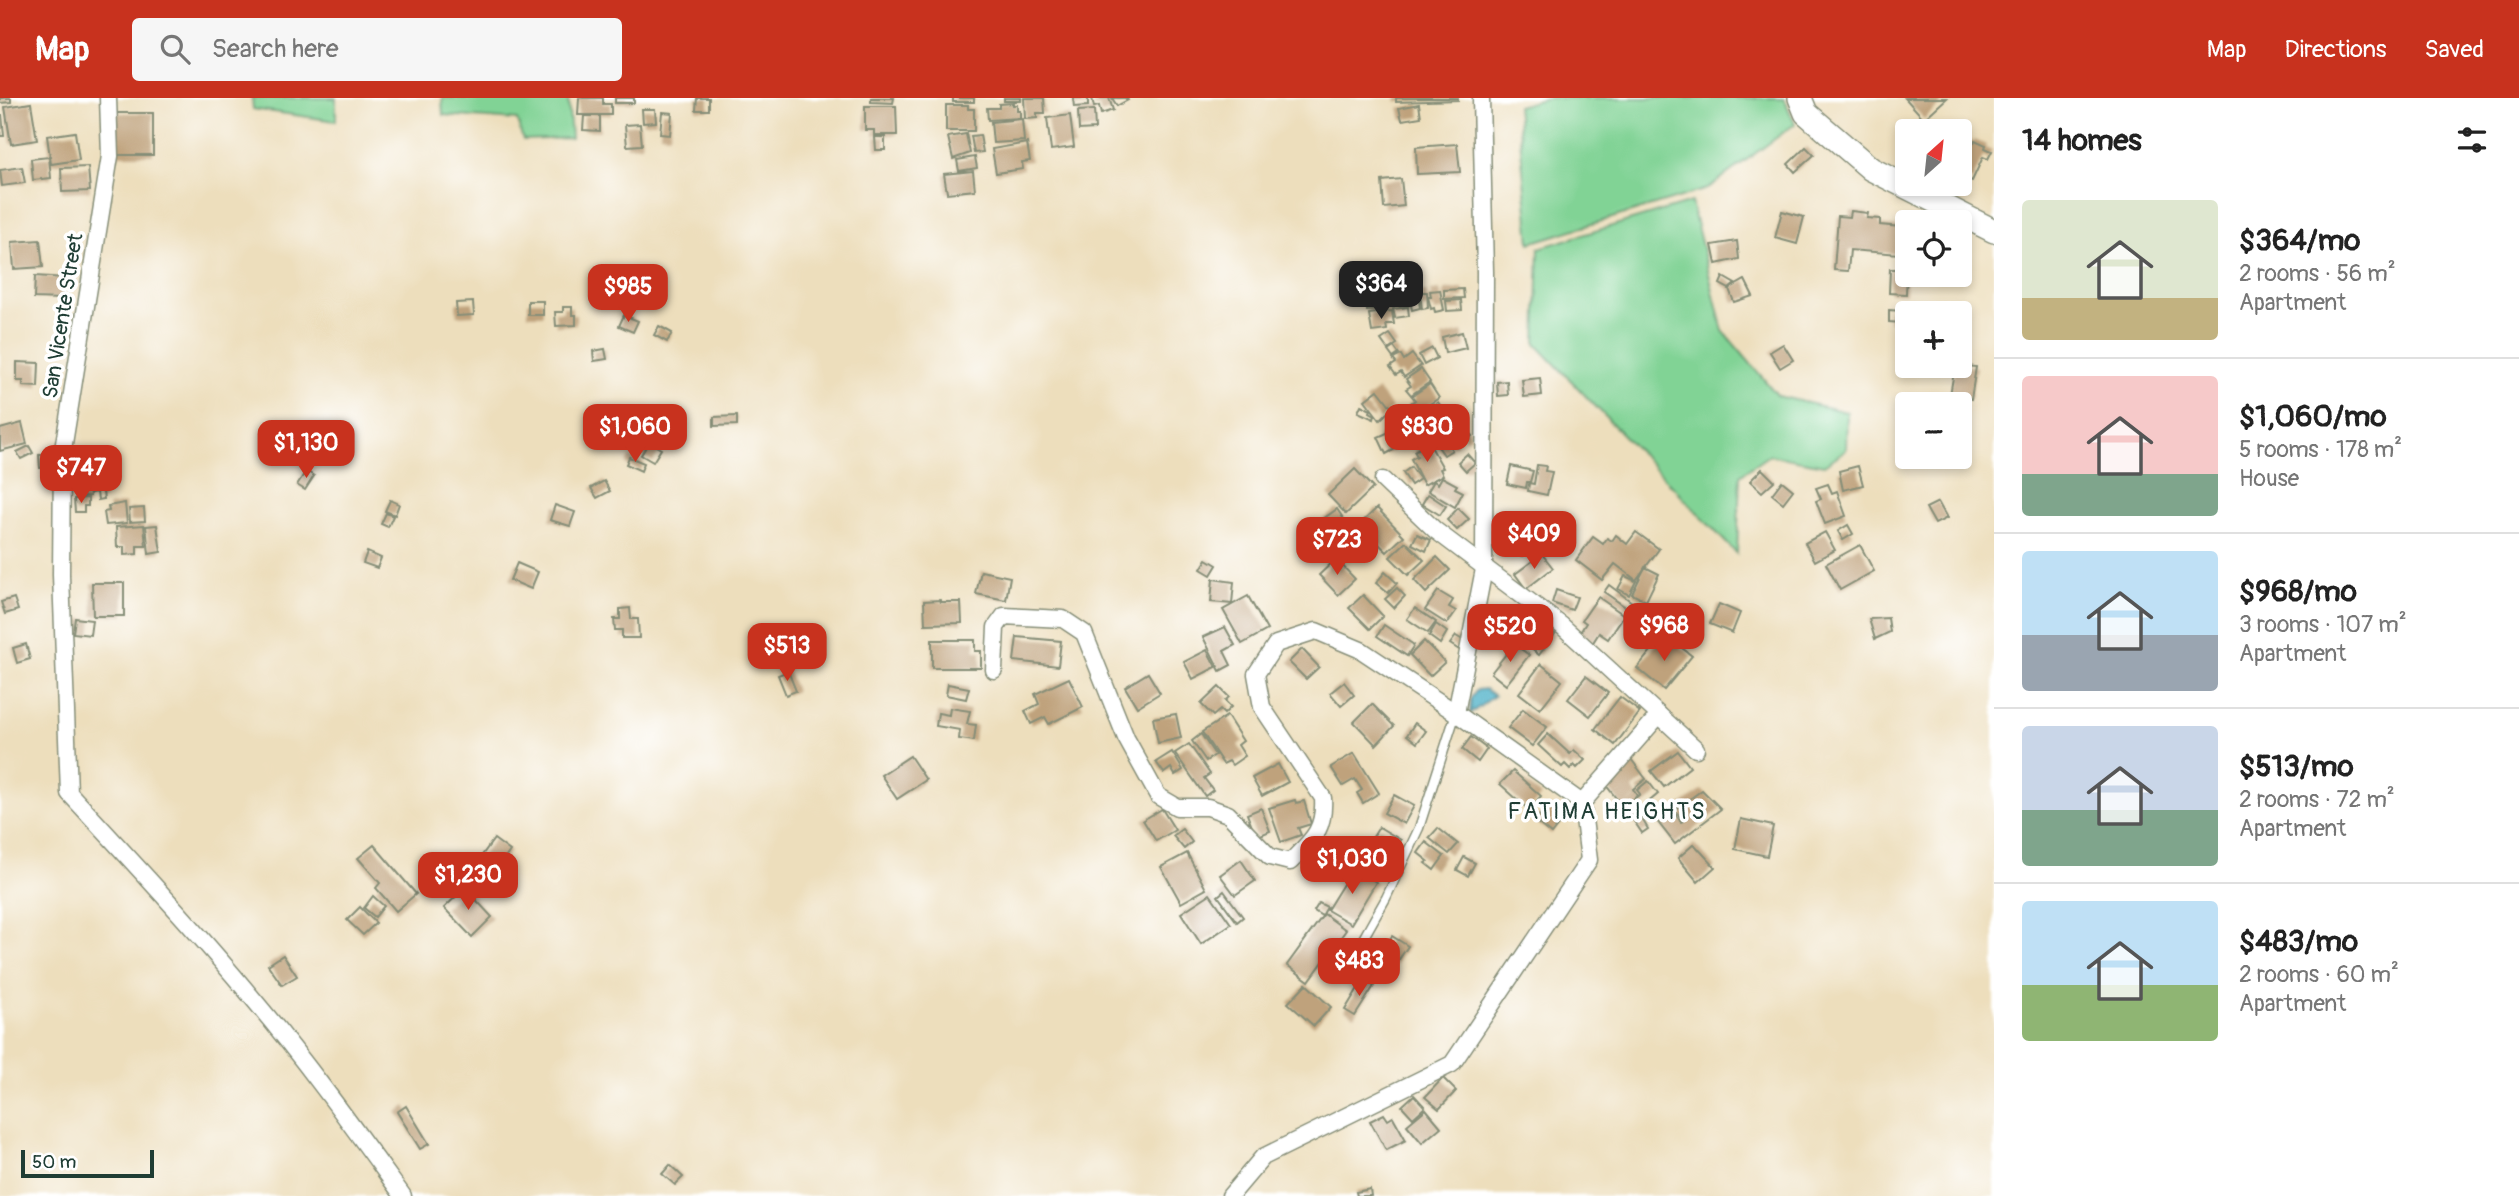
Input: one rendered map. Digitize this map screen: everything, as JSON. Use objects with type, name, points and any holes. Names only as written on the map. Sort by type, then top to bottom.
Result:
[{"type":"street","name":"San Vicente Street","points":[[108,98],[110,156],[62,456],[61,575],[69,793],[180,914],[254,1000],[306,1064],[403,1196]]},
{"type":"street","points":[[1456,713],[1484,569],[1485,272],[1480,98]]},
{"type":"street","points":[[1800,98],[1806,113],[1871,169],[1994,231]]},
{"type":"street","points":[[1383,480],[1434,530],[1561,625],[1696,749]]},
{"type":"street","points":[[994,670],[996,627],[1004,616],[1063,619],[1084,633],[1126,738],[1158,796],[1177,807],[1208,807],[1228,814],[1270,857],[1290,862],[1318,834],[1324,815],[1323,797],[1262,707],[1256,674],[1276,643],[1316,631],[1361,650],[1456,713],[1582,803],[1589,860],[1452,1064],[1263,1157],[1230,1196]]},
{"type":"street","points":[[1582,803],[1659,715]]},
{"type":"lane","points":[[1346,969],[1386,898],[1419,828],[1456,713]]},
{"type":"green space","points":[[252,98],[336,98],[336,121],[253,109]]},
{"type":"green space","points":[[442,98],[568,98],[571,138],[523,140],[517,120],[443,115]]},
{"type":"green space","points":[[1547,98],[1784,98],[1795,124],[1707,189],[1530,243],[1517,106]]},
{"type":"green space","points":[[1691,202],[1723,331],[1778,396],[1847,412],[1846,450],[1824,465],[1769,455],[1740,475],[1737,554],[1536,344],[1539,248]]},
{"type":"water","points":[[1485,689],[1494,696],[1470,714],[1471,698],[1477,690]]},
{"type":"building","points":[[0,98],[11,98],[11,102],[0,103]]},
{"type":"building","points":[[579,98],[603,98],[603,104],[611,104],[611,115],[578,115]]},
{"type":"building","points":[[615,98],[634,98],[634,103],[615,103]]},
{"type":"building","points":[[697,98],[709,98],[709,110],[696,110]]},
{"type":"building","points":[[871,98],[894,98],[893,103],[871,102]]},
{"type":"building","points":[[953,98],[974,98],[974,102],[953,102]]},
{"type":"building","points":[[1004,98],[1021,98],[1021,101],[1004,101]]},
{"type":"building","points":[[1024,98],[1044,98],[1045,113],[1037,113],[1037,118],[1025,119]]},
{"type":"building","points":[[1073,98],[1088,98],[1088,106],[1074,107]]},
{"type":"building","points":[[1092,98],[1109,98],[1113,110],[1101,114],[1099,106],[1094,107]]},
{"type":"building","points":[[1112,98],[1127,98],[1128,100],[1117,106]]},
{"type":"building","points":[[1396,98],[1458,98],[1458,100],[1396,102]]},
{"type":"building","points":[[1905,98],[1947,98],[1924,119]]},
{"type":"building","points":[[31,103],[37,140],[11,144],[5,107]]},
{"type":"building","points":[[999,104],[1017,105],[1017,111],[1020,111],[1020,118],[988,120],[987,108],[999,108]]},
{"type":"building","points":[[1419,104],[1421,117],[1402,120],[1399,108]]},
{"type":"building","points":[[946,105],[968,105],[968,109],[974,109],[974,131],[946,131]]},
{"type":"building","points":[[865,106],[896,106],[897,135],[874,135],[874,130],[865,130]]},
{"type":"building","points":[[642,109],[655,109],[656,122],[643,123]]},
{"type":"building","points":[[1094,110],[1095,129],[1079,130],[1078,111]]},
{"type":"building","points":[[662,112],[672,113],[670,135],[660,134]]},
{"type":"building","points":[[115,113],[153,113],[153,155],[115,155]]},
{"type":"building","points":[[2,115],[4,136],[0,136]]},
{"type":"building","points":[[1070,115],[1074,147],[1051,150],[1047,118]]},
{"type":"building","points":[[584,116],[600,116],[600,131],[583,130]]},
{"type":"building","points":[[1022,119],[1024,141],[993,143],[991,122]]},
{"type":"building","points":[[640,124],[642,145],[627,146],[625,125]]},
{"type":"building","points":[[75,132],[79,160],[51,164],[47,136]]},
{"type":"building","points":[[966,134],[970,153],[953,159],[948,137]]},
{"type":"building","points":[[980,135],[983,152],[974,153],[971,136]]},
{"type":"building","points":[[875,137],[885,137],[885,150],[876,150]]},
{"type":"building","points":[[1972,141],[1986,145],[1985,148],[1992,151],[1988,159],[1983,157],[1972,181]]},
{"type":"building","points":[[1027,143],[1030,161],[1022,162],[1023,169],[996,173],[992,149]]},
{"type":"building","points":[[1457,144],[1460,172],[1417,174],[1416,147]]},
{"type":"building","points":[[1806,147],[1814,155],[1795,172],[1788,164]]},
{"type":"building","points":[[49,157],[51,178],[33,180],[31,159]]},
{"type":"building","points":[[975,157],[977,168],[959,171],[957,160]]},
{"type":"building","points":[[22,167],[25,183],[2,186],[0,170]]},
{"type":"building","points":[[88,167],[90,191],[62,192],[61,168]]},
{"type":"building","points":[[973,171],[975,190],[947,193],[944,174]]},
{"type":"building","points":[[1401,179],[1404,206],[1384,208],[1382,181]]},
{"type":"building","points":[[1782,211],[1804,217],[1797,244],[1775,238]]},
{"type":"building","points":[[1851,211],[1868,213],[1867,218],[1880,219],[1880,225],[1895,226],[1895,254],[1850,250],[1848,271],[1834,270],[1838,216],[1850,217]]},
{"type":"building","points":[[40,240],[43,267],[14,269],[12,242]]},
{"type":"building","points":[[1737,241],[1739,259],[1716,264],[1712,245]]},
{"type":"building","points":[[1890,269],[1895,269],[1895,287],[1906,287],[1906,294],[1889,293]]},
{"type":"building","points":[[35,276],[64,278],[63,299],[34,298]]},
{"type":"building","points":[[1723,277],[1735,284],[1729,289],[1720,284]]},
{"type":"building","points":[[1745,280],[1753,296],[1734,302],[1729,289]]},
{"type":"building","points":[[1463,289],[1464,298],[1444,299],[1444,290]]},
{"type":"building","points":[[1440,290],[1444,310],[1435,312],[1434,308],[1431,309],[1428,297],[1431,297],[1430,291]]},
{"type":"building","points":[[1420,292],[1427,292],[1428,308],[1422,309]]},
{"type":"building","points":[[1418,294],[1420,308],[1412,310],[1411,305],[1400,307],[1398,297]]},
{"type":"building","points":[[1376,298],[1376,310],[1367,311],[1366,299]]},
{"type":"building","points":[[1394,298],[1396,306],[1381,309],[1379,300]]},
{"type":"building","points":[[1461,300],[1462,310],[1447,311],[1446,301]]},
{"type":"building","points":[[528,301],[543,301],[543,315],[528,315]]},
{"type":"building","points":[[473,302],[474,315],[457,316],[456,303]]},
{"type":"building","points":[[563,307],[572,307],[572,315],[576,315],[576,325],[556,326],[555,312],[563,312]]},
{"type":"building","points":[[1408,307],[1409,316],[1395,318],[1393,309]]},
{"type":"building","points":[[1889,310],[1895,310],[1895,322],[1889,322]]},
{"type":"building","points":[[1392,311],[1394,324],[1386,324],[1387,330],[1372,332],[1369,314]]},
{"type":"building","points":[[624,315],[638,321],[633,332],[619,326]]},
{"type":"building","points":[[659,326],[672,333],[667,342],[654,335]]},
{"type":"building","points":[[1462,332],[1466,348],[1445,353],[1442,337]]},
{"type":"building","points":[[1390,334],[1397,344],[1388,350],[1381,340]]},
{"type":"building","points":[[1783,344],[1793,360],[1780,368],[1770,352]]},
{"type":"building","points":[[1394,347],[1399,354],[1393,358],[1388,351]]},
{"type":"building","points":[[1432,348],[1437,358],[1424,365],[1419,355]]},
{"type":"building","points":[[605,349],[607,359],[594,361],[593,351]]},
{"type":"building","points":[[1412,354],[1421,366],[1404,377],[1401,372],[1396,375],[1390,367],[1396,363],[1393,359],[1401,355],[1404,360]]},
{"type":"building","points":[[17,362],[39,363],[38,387],[23,386],[23,381],[17,381]]},
{"type":"building","points":[[1972,366],[1976,367],[1972,393],[1951,392],[1953,378],[1972,378]]},
{"type":"building","points":[[1421,369],[1430,382],[1411,395],[1406,389],[1411,386],[1406,379]]},
{"type":"building","points":[[1540,378],[1542,395],[1524,397],[1522,380]]},
{"type":"building","points":[[1507,381],[1508,395],[1498,396],[1497,382]]},
{"type":"building","points":[[1430,384],[1439,398],[1422,409],[1419,406],[1412,411],[1408,405],[1415,400],[1412,396]]},
{"type":"building","points":[[1378,390],[1392,408],[1380,420],[1365,400]]},
{"type":"building","points":[[1438,402],[1445,412],[1433,420],[1427,410]]},
{"type":"building","points":[[1361,405],[1371,410],[1375,415],[1374,419],[1358,412]]},
{"type":"building","points":[[737,416],[737,425],[714,426],[714,417]]},
{"type":"building","points":[[1445,416],[1452,425],[1438,434],[1432,425]]},
{"type":"building","points":[[1400,421],[1407,436],[1396,442],[1391,433],[1396,431],[1393,424]]},
{"type":"building","points":[[22,423],[27,444],[0,451],[0,429]]},
{"type":"building","points":[[1464,424],[1472,436],[1466,440],[1458,428]]},
{"type":"building","points":[[1453,426],[1456,430],[1452,433],[1458,443],[1452,446],[1443,433]]},
{"type":"building","points":[[1389,432],[1397,448],[1386,454],[1378,437]]},
{"type":"building","points":[[1442,436],[1452,450],[1444,455],[1434,441]]},
{"type":"building","points":[[649,442],[661,449],[653,462],[641,455]]},
{"type":"building","points":[[1429,443],[1443,468],[1440,469],[1443,475],[1424,485],[1411,459],[1417,456],[1414,451]]},
{"type":"building","points":[[29,446],[33,453],[21,459],[17,452]]},
{"type":"building","points":[[55,454],[55,468],[40,468],[39,455]]},
{"type":"building","points":[[1467,454],[1475,463],[1466,471],[1458,462]]},
{"type":"building","points":[[629,457],[644,463],[641,471],[626,464]]},
{"type":"building","points":[[1537,465],[1546,466],[1545,471],[1552,472],[1547,495],[1528,491],[1529,483],[1534,484]]},
{"type":"building","points":[[1511,466],[1533,471],[1526,488],[1507,484]]},
{"type":"building","points":[[1858,466],[1863,485],[1843,490],[1839,471]]},
{"type":"building","points":[[1411,467],[1420,479],[1411,485],[1403,473]]},
{"type":"building","points":[[1355,469],[1373,488],[1346,514],[1328,495]]},
{"type":"building","points":[[1762,469],[1774,481],[1762,492],[1750,481]]},
{"type":"building","points":[[306,471],[314,476],[305,490],[297,485]]},
{"type":"building","points":[[1442,477],[1457,485],[1455,488],[1463,492],[1455,507],[1428,491],[1434,481],[1438,484]]},
{"type":"building","points":[[101,478],[104,499],[98,500],[97,492],[91,493],[89,480]]},
{"type":"building","points":[[604,481],[610,491],[597,498],[591,488]]},
{"type":"building","points":[[1782,481],[1793,490],[1783,503],[1772,494]]},
{"type":"building","points":[[1828,484],[1832,493],[1837,491],[1846,516],[1825,524],[1816,501],[1821,499],[1816,488]]},
{"type":"building","points":[[76,489],[89,489],[90,496],[76,497]]},
{"type":"building","points":[[1428,494],[1446,506],[1440,515],[1422,504]]},
{"type":"building","points":[[88,498],[88,506],[84,506],[84,512],[75,512],[74,499]]},
{"type":"building","points":[[390,500],[399,504],[395,515],[385,511]]},
{"type":"building","points":[[1938,502],[1947,518],[1935,524],[1926,508]]},
{"type":"building","points":[[125,503],[127,523],[106,525],[104,512],[109,511],[108,506]]},
{"type":"building","points":[[555,505],[575,512],[570,526],[550,520]]},
{"type":"building","points":[[144,508],[145,521],[130,522],[129,509]]},
{"type":"building","points":[[1377,508],[1404,536],[1387,552],[1358,526]]},
{"type":"building","points":[[1458,508],[1469,519],[1457,530],[1447,520]]},
{"type":"building","points":[[1337,509],[1349,527],[1335,537],[1323,519]]},
{"type":"building","points":[[386,513],[393,516],[388,527],[381,524]]},
{"type":"building","points":[[144,525],[146,546],[137,546],[137,554],[124,555],[124,547],[117,547],[116,527]]},
{"type":"building","points":[[157,525],[161,552],[149,554],[146,526]]},
{"type":"building","points":[[1848,525],[1853,534],[1843,540],[1838,531]]},
{"type":"building","points":[[1347,532],[1360,552],[1350,559],[1336,539]]},
{"type":"building","points":[[1636,532],[1659,549],[1636,580],[1615,564],[1602,580],[1576,560],[1593,537],[1603,544],[1607,538],[1612,541],[1616,535],[1627,544]]},
{"type":"building","points":[[1825,532],[1835,550],[1815,561],[1805,543]]},
{"type":"building","points":[[1513,533],[1529,540],[1522,556],[1506,549]]},
{"type":"building","points":[[1417,534],[1431,540],[1426,551],[1412,544]]},
{"type":"building","points":[[1406,542],[1424,560],[1408,575],[1390,557]]},
{"type":"building","points":[[1860,545],[1874,571],[1840,590],[1826,564]]},
{"type":"building","points":[[367,552],[381,558],[377,568],[363,563]]},
{"type":"building","points":[[1542,554],[1553,568],[1526,589],[1515,574]]},
{"type":"building","points":[[1437,557],[1450,570],[1426,593],[1414,580]]},
{"type":"building","points":[[1207,559],[1217,565],[1211,575],[1201,569]]},
{"type":"building","points":[[1336,559],[1355,579],[1338,595],[1319,575]]},
{"type":"building","points":[[517,563],[538,572],[531,589],[510,580]]},
{"type":"building","points":[[1645,567],[1659,574],[1646,601],[1632,594]]},
{"type":"building","points":[[981,571],[1010,577],[1006,600],[976,594]]},
{"type":"building","points":[[1385,572],[1397,583],[1388,593],[1376,583]]},
{"type":"building","points":[[1625,576],[1636,581],[1629,595],[1618,589]]},
{"type":"building","points":[[1213,579],[1234,582],[1232,604],[1211,602]]},
{"type":"building","points":[[92,583],[124,583],[124,616],[93,616]]},
{"type":"building","points":[[1609,585],[1644,611],[1640,617],[1604,592]]},
{"type":"building","points":[[1397,588],[1405,596],[1394,608],[1385,599]]},
{"type":"building","points":[[1556,590],[1577,597],[1572,610],[1552,603]]},
{"type":"building","points":[[1438,591],[1453,600],[1449,607],[1456,611],[1447,624],[1425,610]]},
{"type":"building","points":[[1363,595],[1383,616],[1370,629],[1349,608]]},
{"type":"building","points":[[1248,596],[1267,630],[1242,644],[1223,610]]},
{"type":"building","points":[[1598,597],[1624,615],[1608,639],[1599,633],[1592,644],[1579,634],[1586,623],[1582,620]]},
{"type":"building","points":[[14,598],[18,610],[5,614],[1,602]]},
{"type":"building","points":[[924,601],[961,602],[962,623],[925,624]]},
{"type":"building","points":[[1719,604],[1740,613],[1732,633],[1710,624]]},
{"type":"building","points":[[1520,607],[1555,634],[1539,655],[1505,628]]},
{"type":"building","points":[[630,608],[631,619],[638,619],[639,638],[622,638],[622,630],[615,630],[614,619],[620,619],[620,609]]},
{"type":"building","points":[[1415,608],[1436,622],[1428,633],[1407,619]]},
{"type":"building","points":[[75,618],[92,620],[90,635],[73,633]]},
{"type":"building","points":[[1888,618],[1890,632],[1875,639],[1869,619]]},
{"type":"building","points":[[1436,624],[1447,632],[1440,644],[1429,636]]},
{"type":"building","points":[[1384,625],[1414,645],[1407,656],[1377,636]]},
{"type":"building","points":[[1225,627],[1235,645],[1224,651],[1231,665],[1220,671],[1203,637]]},
{"type":"building","points":[[1669,627],[1681,633],[1677,641],[1665,635]]},
{"type":"building","points":[[1456,636],[1466,642],[1461,651],[1450,644]]},
{"type":"building","points":[[1017,637],[1061,641],[1058,666],[1014,661]]},
{"type":"building","points":[[932,640],[975,640],[975,651],[981,651],[981,668],[932,668]]},
{"type":"building","points":[[1424,641],[1445,662],[1430,676],[1410,655]]},
{"type":"building","points":[[1659,641],[1668,647],[1673,641],[1692,656],[1664,690],[1637,668]]},
{"type":"building","points":[[26,644],[30,659],[17,663],[13,648]]},
{"type":"building","points":[[1514,644],[1529,655],[1506,685],[1491,673]]},
{"type":"building","points":[[1302,649],[1319,667],[1306,679],[1289,662]]},
{"type":"building","points":[[1207,650],[1216,667],[1193,679],[1184,662]]},
{"type":"building","points":[[1541,664],[1562,681],[1540,709],[1519,693]]},
{"type":"building","points":[[788,671],[796,691],[786,695],[778,675]]},
{"type":"building","points":[[1148,673],[1160,693],[1137,707],[1125,687]]},
{"type":"building","points":[[1586,676],[1608,693],[1590,716],[1568,699]]},
{"type":"building","points":[[1069,678],[1083,707],[1049,724],[1045,717],[1031,724],[1025,711],[1039,704],[1035,694]]},
{"type":"building","points":[[1344,682],[1354,695],[1341,706],[1330,693]]},
{"type":"building","points":[[948,684],[969,688],[966,699],[946,695]]},
{"type":"building","points":[[1219,687],[1229,697],[1225,701],[1231,707],[1224,714],[1220,710],[1213,716],[1201,704]]},
{"type":"building","points":[[1620,697],[1640,712],[1615,745],[1595,729]]},
{"type":"building","points":[[1372,704],[1394,726],[1376,745],[1354,722]]},
{"type":"building","points":[[950,708],[970,711],[967,724],[976,725],[974,741],[959,739],[960,730],[936,726],[938,713],[949,715]]},
{"type":"building","points":[[1523,709],[1547,727],[1532,746],[1508,728]]},
{"type":"building","points":[[1176,714],[1181,738],[1158,743],[1153,718]]},
{"type":"building","points":[[1227,716],[1243,741],[1238,745],[1245,756],[1232,765],[1229,761],[1223,764],[1202,732]]},
{"type":"building","points":[[1415,723],[1426,731],[1417,743],[1407,735]]},
{"type":"building","points":[[1201,734],[1215,755],[1206,761],[1192,741]]},
{"type":"building","points":[[1548,734],[1570,754],[1574,750],[1585,760],[1577,768],[1574,765],[1570,769],[1565,764],[1562,767],[1538,745]]},
{"type":"building","points":[[1471,737],[1487,749],[1478,762],[1462,749]]},
{"type":"building","points":[[1189,744],[1210,774],[1204,778],[1213,790],[1205,796],[1175,753]]},
{"type":"building","points":[[1678,751],[1690,767],[1664,787],[1651,771]]},
{"type":"building","points":[[1172,752],[1183,770],[1175,775],[1171,768],[1164,773],[1156,762]]},
{"type":"building","points":[[1354,753],[1379,793],[1363,803],[1357,793],[1362,790],[1355,779],[1343,786],[1331,767]]},
{"type":"building","points":[[910,756],[926,780],[897,799],[881,775]]},
{"type":"building","points":[[1631,759],[1646,779],[1633,789],[1637,796],[1623,807],[1602,780]]},
{"type":"building","points":[[1278,764],[1288,782],[1262,796],[1252,778]]},
{"type":"building","points":[[1513,771],[1541,796],[1529,810],[1500,784]]},
{"type":"building","points":[[1648,781],[1658,794],[1632,816],[1624,807],[1640,794],[1637,790]]},
{"type":"building","points":[[1702,790],[1721,809],[1675,844],[1657,821],[1672,810],[1681,822],[1683,821],[1675,810]]},
{"type":"building","points":[[1394,795],[1414,806],[1404,824],[1384,813]]},
{"type":"building","points":[[1295,800],[1296,803],[1304,801],[1311,824],[1298,828],[1301,835],[1281,842],[1269,808]]},
{"type":"building","points":[[1547,806],[1563,819],[1551,834],[1535,821]]},
{"type":"building","points":[[1261,808],[1270,831],[1256,837],[1247,814]]},
{"type":"building","points":[[1162,809],[1175,830],[1156,841],[1143,820]]},
{"type":"building","points":[[1639,814],[1648,829],[1642,833],[1632,818]]},
{"type":"building","points":[[1741,819],[1773,826],[1767,856],[1735,849]]},
{"type":"building","points":[[1379,827],[1401,840],[1380,874],[1358,861]]},
{"type":"building","points":[[1438,828],[1458,844],[1449,854],[1429,838]]},
{"type":"building","points":[[1182,829],[1192,842],[1184,849],[1173,836]]},
{"type":"building","points":[[494,839],[510,851],[497,870],[480,858]]},
{"type":"building","points":[[1426,842],[1444,856],[1434,870],[1418,853]]},
{"type":"building","points":[[1694,844],[1715,867],[1698,882],[1678,858]]},
{"type":"building","points":[[374,845],[416,894],[396,911],[376,888],[380,883],[358,858]]},
{"type":"building","points":[[1187,853],[1206,889],[1181,903],[1161,867]]},
{"type":"building","points":[[1464,857],[1475,863],[1468,876],[1457,870]]},
{"type":"building","points":[[1241,860],[1255,881],[1235,895],[1220,875]]},
{"type":"building","points":[[1353,868],[1376,882],[1351,924],[1327,910]]},
{"type":"building","points":[[465,888],[492,917],[472,937],[444,908]]},
{"type":"building","points":[[1224,891],[1243,917],[1237,922],[1218,896]]},
{"type":"building","points":[[1210,894],[1231,924],[1201,944],[1181,913]]},
{"type":"building","points":[[373,896],[384,906],[375,917],[364,908]]},
{"type":"building","points":[[1319,903],[1327,907],[1322,916],[1314,911]]},
{"type":"building","points":[[360,907],[376,923],[363,935],[347,920]]},
{"type":"building","points":[[1324,914],[1346,930],[1309,981],[1287,965]]},
{"type":"building","points":[[1392,936],[1408,946],[1383,983],[1368,972]]},
{"type":"building","points":[[283,955],[297,976],[282,985],[268,965]]},
{"type":"building","points":[[1363,980],[1374,986],[1355,1016],[1345,1010]]},
{"type":"building","points":[[1306,984],[1331,1007],[1314,1026],[1288,1003]]},
{"type":"building","points":[[1443,1078],[1456,1091],[1439,1109],[1425,1097]]},
{"type":"building","points":[[1414,1095],[1425,1107],[1413,1118],[1402,1106]]},
{"type":"building","points":[[406,1106],[429,1144],[420,1149],[397,1112]]},
{"type":"building","points":[[1426,1109],[1441,1127],[1422,1143],[1407,1125]]},
{"type":"building","points":[[1384,1114],[1388,1120],[1393,1117],[1406,1140],[1386,1150],[1370,1121]]},
{"type":"building","points":[[670,1165],[683,1177],[675,1185],[662,1174]]},
{"type":"building","points":[[1370,1189],[1371,1196],[1357,1196],[1356,1192]]},
{"type":"district","name":"FATIMA HEIGHTS","points":[[1607,811]]}]
